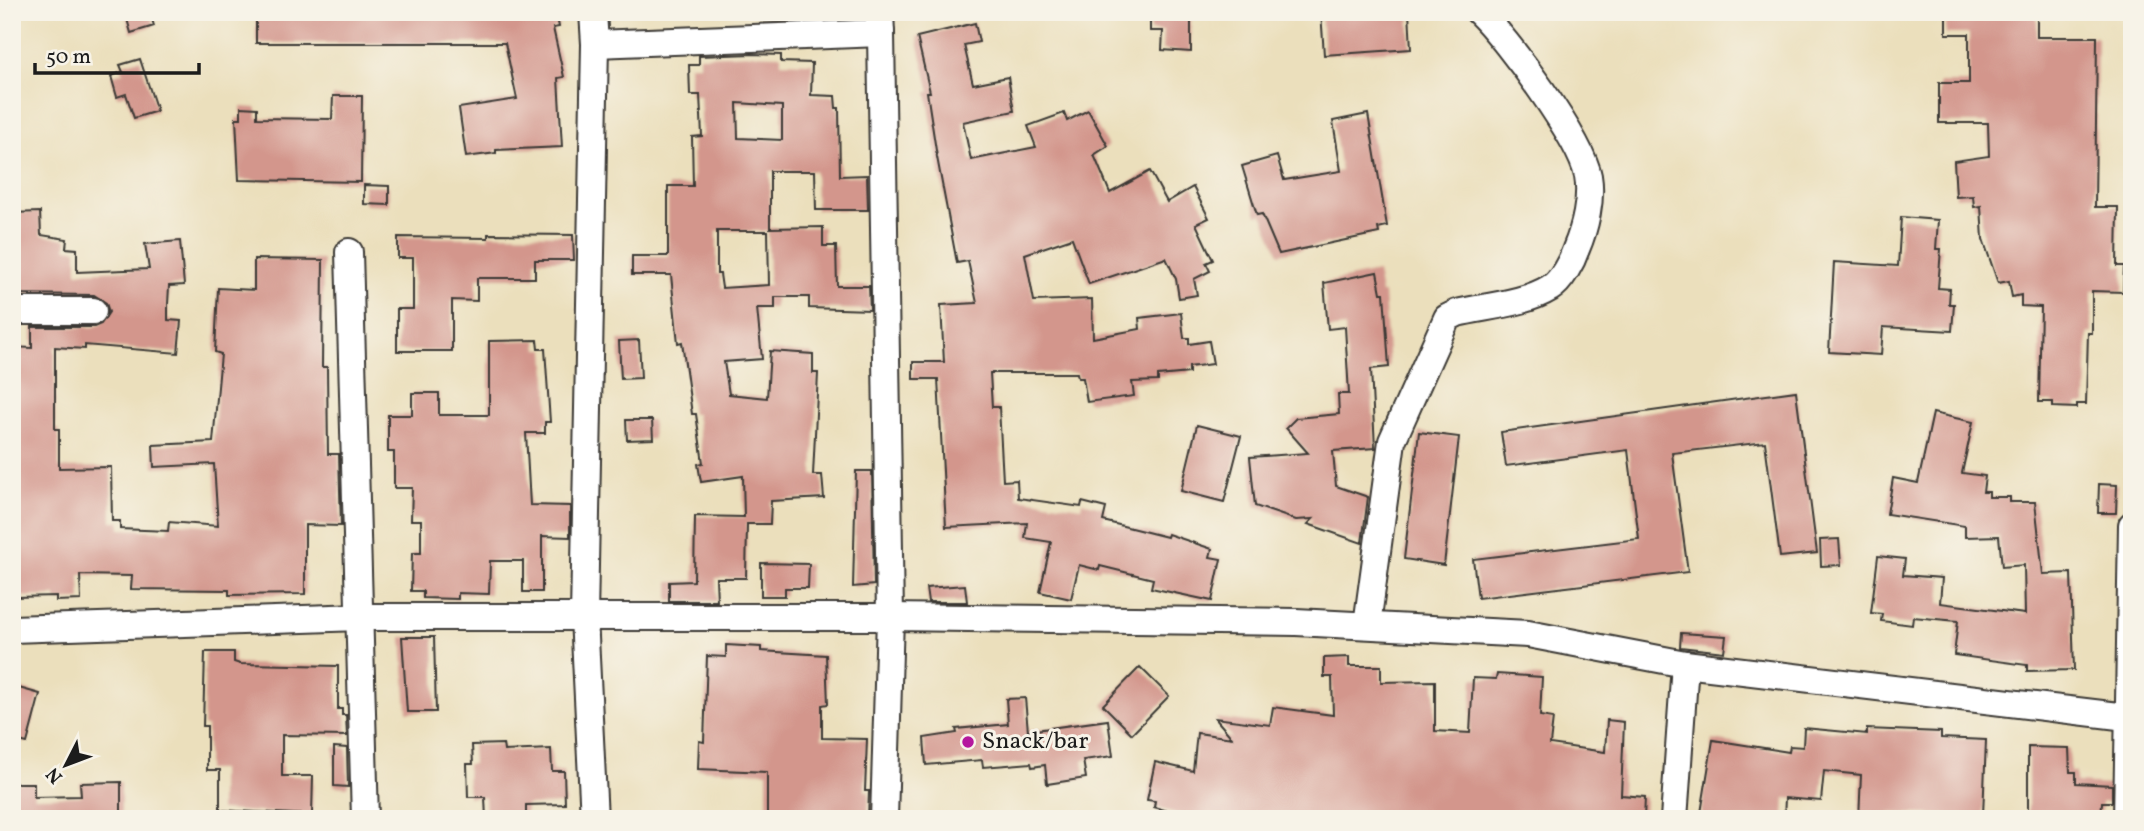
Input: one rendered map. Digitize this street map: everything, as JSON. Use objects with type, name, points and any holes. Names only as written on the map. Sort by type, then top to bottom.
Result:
[{"type":"street","points":[[593,12],[595,44],[584,617],[594,819]]},
{"type":"street","points":[[1367,625],[1392,441],[1447,318],[1457,313],[1538,294],[1553,287],[1574,256],[1584,228],[1588,179],[1583,156],[1510,48],[1479,12]]},
{"type":"street","points":[[595,44],[881,23],[890,617],[884,819]]},
{"type":"street","points":[[349,251],[365,819]]},
{"type":"street","points":[[12,311],[93,311]]},
{"type":"street","points":[[2127,819],[2132,525]]},
{"type":"street","points":[[12,629],[360,617],[890,617],[1367,625],[1528,634],[1685,664],[2127,717]]},
{"type":"street","points":[[1674,819],[1685,664]]},
{"type":"building","points":[[125,12],[150,12],[154,26],[131,33]]},
{"type":"building","points":[[256,12],[476,12],[476,18],[506,12],[556,12],[559,27],[553,28],[564,77],[558,78],[562,147],[496,150],[496,153],[466,157],[459,108],[517,99],[505,43],[256,43]]},
{"type":"building","points":[[1150,12],[1191,12],[1191,52],[1162,50],[1163,31],[1150,31]]},
{"type":"building","points":[[1321,12],[1409,12],[1411,49],[1324,55]]},
{"type":"building","points":[[1969,12],[2037,12],[2037,37],[2097,37],[2095,207],[2118,207],[2117,266],[2124,266],[2123,292],[2092,291],[2092,333],[2088,333],[2086,404],[2077,404],[2077,408],[2053,407],[2053,402],[2039,402],[2041,307],[2021,306],[2021,295],[2012,297],[2009,281],[1998,283],[1983,239],[1981,206],[1974,207],[1973,196],[1956,197],[1954,161],[1989,156],[1988,123],[1939,123],[1939,83],[1969,83],[1969,34],[1946,34],[1946,15],[1969,15]]},
{"type":"building","points":[[975,23],[979,42],[964,45],[973,84],[1008,77],[1014,111],[963,122],[971,160],[1036,147],[1028,126],[1064,113],[1067,121],[1088,110],[1108,146],[1094,155],[1110,193],[1150,171],[1167,202],[1193,187],[1209,218],[1196,224],[1213,260],[1206,263],[1210,271],[1194,279],[1197,295],[1179,298],[1176,279],[1166,258],[1089,284],[1072,238],[1025,254],[1034,301],[1092,299],[1093,338],[1140,329],[1139,318],[1181,313],[1184,338],[1189,338],[1189,344],[1209,341],[1213,364],[1189,367],[1189,373],[1158,376],[1158,381],[1132,382],[1134,396],[1087,402],[1083,378],[1078,378],[1077,373],[990,373],[992,407],[999,407],[1003,481],[1017,480],[1018,498],[1081,507],[1082,502],[1106,508],[1103,521],[1167,537],[1168,534],[1212,549],[1210,557],[1221,559],[1212,601],[1151,588],[1153,579],[1100,566],[1099,570],[1079,565],[1071,599],[1040,592],[1051,542],[1025,538],[1027,523],[946,527],[938,379],[913,379],[913,362],[944,362],[941,305],[977,303],[968,261],[957,263],[937,157],[927,92],[930,92],[917,37]]},
{"type":"building","points":[[781,55],[781,62],[812,63],[811,95],[835,96],[836,108],[839,108],[840,176],[867,175],[868,210],[816,210],[815,171],[770,171],[770,228],[823,227],[823,246],[836,246],[837,286],[869,286],[870,310],[809,308],[809,297],[775,297],[775,308],[757,308],[762,359],[724,362],[729,394],[767,398],[770,351],[813,354],[813,373],[818,373],[813,475],[822,475],[824,498],[771,501],[770,524],[747,524],[746,578],[716,578],[717,601],[669,601],[669,582],[694,581],[695,516],[744,517],[743,476],[701,482],[698,464],[703,463],[696,414],[692,414],[682,342],[678,343],[671,275],[632,275],[632,256],[668,256],[668,186],[693,186],[692,137],[702,136],[700,95],[690,95],[689,65],[699,65],[699,56]],"holes":[[[737,103],[782,106],[782,140],[738,138]],[[717,231],[768,231],[769,285],[722,288],[720,274],[717,274]]]},
{"type":"building","points":[[140,59],[157,111],[134,118],[126,94],[117,97],[111,76],[123,72],[120,65]]},
{"type":"building","points":[[333,96],[362,96],[361,182],[239,180],[236,118],[241,118],[241,107],[257,108],[257,118],[332,119]]},
{"type":"building","points":[[1368,114],[1387,226],[1378,228],[1379,233],[1279,254],[1262,214],[1257,215],[1242,166],[1277,156],[1284,180],[1341,171],[1333,121]]},
{"type":"building","points":[[364,185],[389,186],[389,205],[364,204]]},
{"type":"building","points":[[40,212],[41,235],[67,239],[66,248],[77,249],[77,272],[149,269],[145,244],[180,241],[184,285],[169,286],[168,304],[168,320],[181,321],[178,353],[85,345],[85,349],[55,347],[55,429],[59,429],[59,468],[111,467],[112,521],[120,521],[120,529],[168,531],[169,522],[218,526],[214,464],[154,467],[153,445],[213,442],[221,354],[215,352],[218,288],[254,290],[254,259],[323,260],[322,367],[327,367],[328,454],[339,454],[341,526],[305,525],[305,594],[229,595],[229,590],[131,589],[132,576],[80,575],[81,600],[56,601],[56,596],[15,597],[12,347],[32,348],[32,327],[94,327],[101,324],[109,312],[106,303],[94,295],[12,294],[12,213]]},
{"type":"building","points":[[1901,217],[1938,220],[1936,249],[1941,249],[1938,288],[1950,289],[1949,304],[1954,304],[1952,331],[1883,327],[1881,355],[1829,352],[1834,262],[1898,266]]},
{"type":"building","points":[[488,234],[573,235],[574,260],[535,260],[535,278],[477,278],[477,301],[452,300],[452,351],[397,351],[397,309],[413,309],[413,258],[398,258],[398,237],[488,238]]},
{"type":"building","points":[[1377,272],[1381,293],[1384,293],[1389,367],[1371,369],[1375,448],[1333,451],[1336,486],[1368,497],[1362,543],[1308,524],[1313,519],[1296,520],[1255,506],[1250,457],[1308,453],[1286,428],[1296,418],[1339,414],[1338,394],[1349,394],[1345,327],[1328,329],[1324,283]]},
{"type":"building","points":[[537,340],[538,349],[545,349],[550,422],[545,422],[545,433],[526,433],[530,505],[570,506],[570,537],[542,536],[542,592],[523,592],[523,561],[490,561],[489,594],[458,593],[458,599],[423,598],[423,591],[411,591],[412,553],[421,553],[421,520],[411,520],[412,488],[394,488],[394,452],[388,452],[388,415],[412,415],[412,393],[439,393],[439,415],[489,415],[489,341]]},
{"type":"building","points":[[639,340],[641,378],[621,379],[619,341]]},
{"type":"building","points":[[1796,391],[1817,553],[1780,557],[1765,442],[1672,453],[1688,572],[1478,598],[1473,559],[1639,539],[1628,450],[1506,466],[1501,432]]},
{"type":"building","points":[[1933,413],[1973,422],[1962,473],[1985,476],[1983,492],[1989,492],[1989,497],[2010,497],[2010,502],[2035,502],[2043,574],[2071,573],[2074,670],[2027,671],[2027,665],[1954,655],[1958,621],[1913,617],[1912,625],[1881,621],[1882,614],[1871,613],[1878,556],[1905,559],[1903,575],[1942,578],[1940,603],[2025,614],[2024,565],[2002,567],[1999,536],[1965,537],[1965,526],[1887,514],[1893,478],[1918,483]]},
{"type":"building","points":[[626,420],[652,420],[653,439],[627,440]]},
{"type":"building","points":[[1197,425],[1241,436],[1224,502],[1181,491]]},
{"type":"building","points":[[1419,432],[1459,437],[1444,565],[1404,559]]},
{"type":"building","points":[[856,471],[872,471],[874,585],[853,587]]},
{"type":"building","points":[[2099,484],[2117,485],[2116,513],[2098,513]]},
{"type":"building","points":[[1839,539],[1841,565],[1821,566],[1820,540]]},
{"type":"building","points":[[761,563],[809,564],[808,588],[785,588],[785,596],[761,596]]},
{"type":"building","points":[[965,585],[967,602],[928,602],[926,588]]},
{"type":"building","points":[[1681,633],[1726,636],[1724,652],[1680,647]]},
{"type":"building","points":[[402,637],[434,637],[436,712],[407,712]]},
{"type":"building","points":[[726,645],[761,647],[761,651],[826,655],[828,704],[822,705],[822,738],[867,739],[865,791],[869,791],[868,819],[767,819],[767,772],[698,769],[699,741],[704,742],[707,656],[726,657]]},
{"type":"building","points":[[205,652],[234,652],[234,662],[240,664],[338,666],[338,709],[342,709],[342,715],[346,715],[347,736],[282,735],[282,776],[313,776],[312,815],[220,810],[220,770],[207,770],[207,726],[203,726]]},
{"type":"building","points":[[1349,657],[1349,666],[1381,666],[1381,682],[1435,681],[1435,731],[1470,733],[1473,678],[1496,679],[1497,674],[1542,677],[1540,716],[1553,718],[1550,744],[1605,752],[1607,720],[1624,722],[1621,795],[1645,797],[1644,819],[1196,819],[1154,807],[1155,801],[1147,800],[1155,762],[1193,771],[1197,733],[1232,738],[1215,718],[1270,725],[1273,707],[1333,715],[1332,677],[1324,677],[1324,658]]},
{"type":"building","points":[[1140,667],[1169,696],[1132,734],[1103,705]]},
{"type":"building","points":[[12,686],[40,694],[27,743],[12,739]]},
{"type":"building","points":[[1025,698],[1028,731],[1108,720],[1113,756],[1083,760],[1086,778],[1047,784],[1045,765],[1032,767],[1031,763],[983,767],[982,760],[926,765],[924,738],[957,733],[956,729],[1008,724],[1006,699]]},
{"type":"building","points":[[1804,728],[1867,734],[1867,729],[1941,732],[1941,738],[1986,740],[1983,816],[1887,813],[1887,819],[1859,819],[1861,775],[1824,771],[1821,801],[1785,798],[1784,819],[1700,819],[1713,740],[1789,752],[1790,746],[1803,747]]},
{"type":"building","points":[[503,744],[504,751],[551,749],[552,771],[564,771],[565,804],[526,805],[526,819],[486,819],[485,797],[468,797],[467,764],[473,764],[472,745]]},
{"type":"building","points":[[334,747],[347,748],[348,787],[334,786]]},
{"type":"building","points":[[2028,747],[2069,748],[2070,772],[2076,772],[2076,783],[2112,785],[2112,802],[2102,802],[2101,819],[2028,819]]},
{"type":"building","points":[[121,782],[121,819],[12,819],[12,783],[34,783],[34,797],[81,796],[80,783]]},
{"type":"place","name":"Snack/bar","points":[[968,742]]}]
